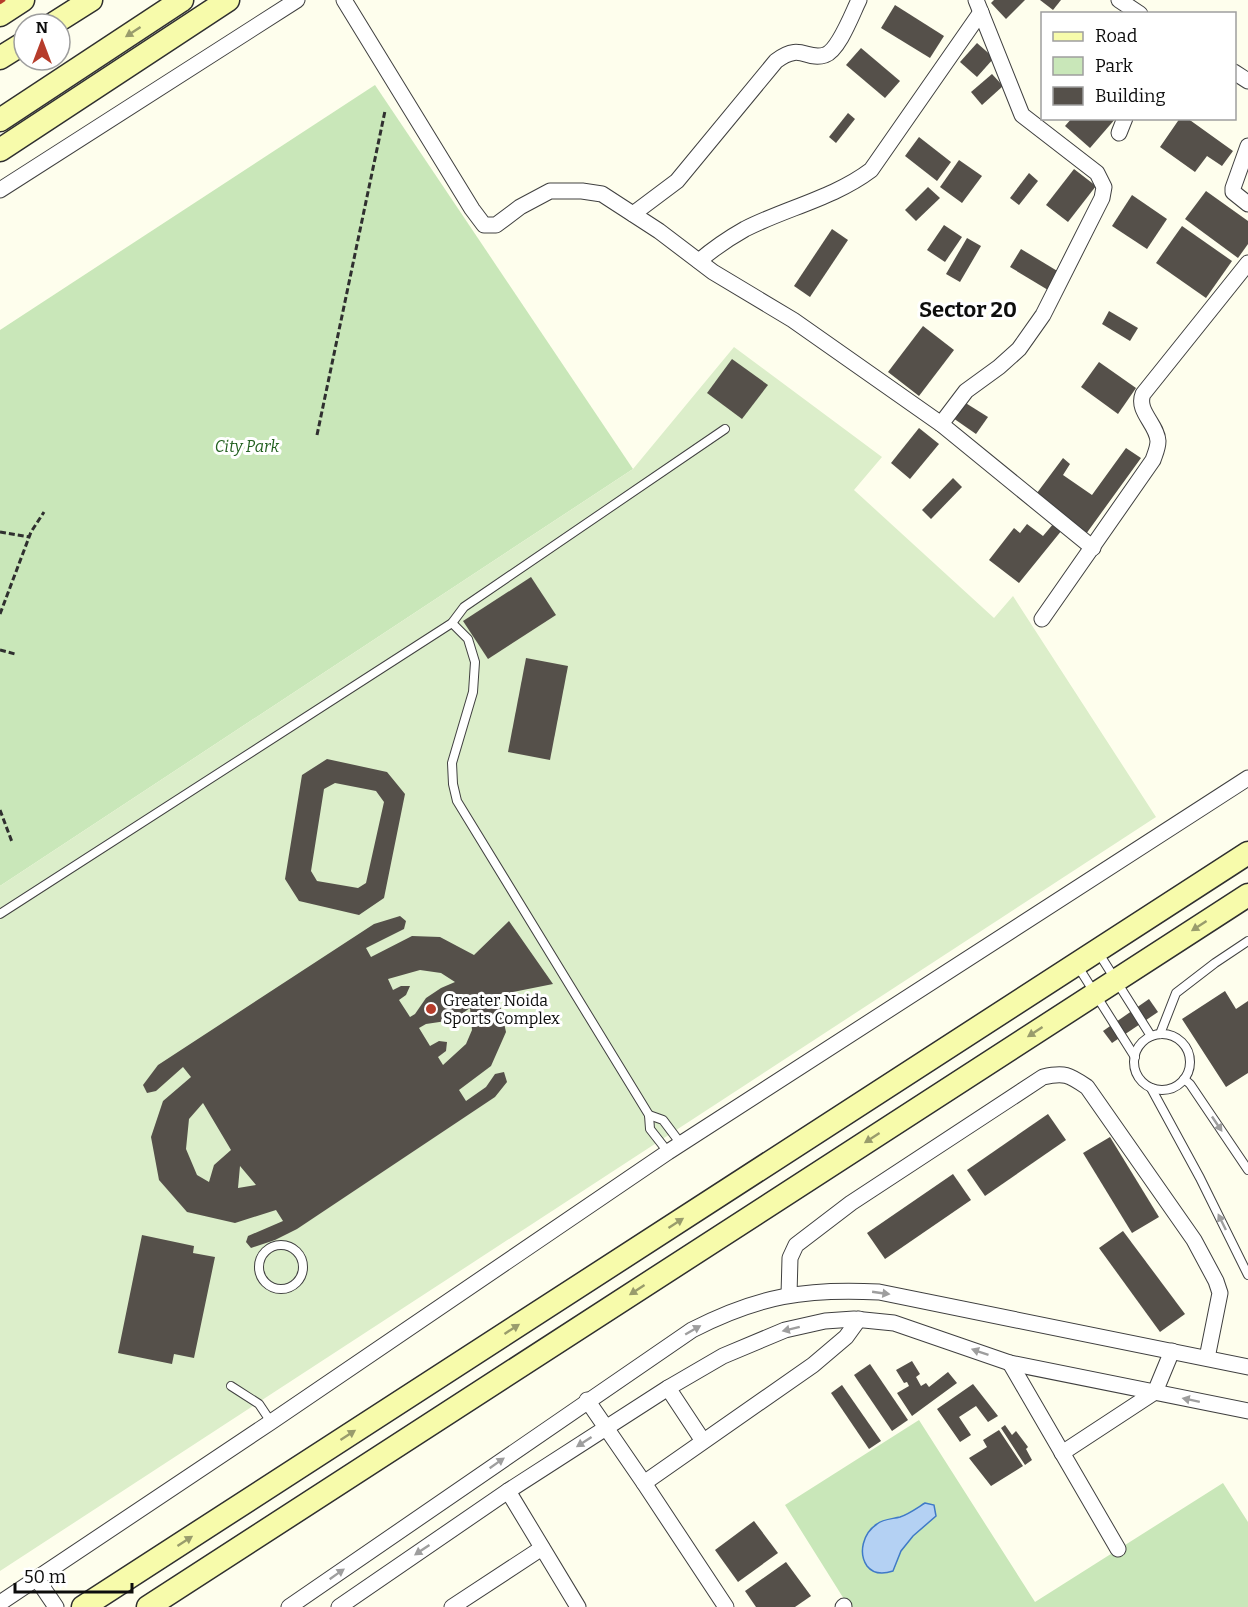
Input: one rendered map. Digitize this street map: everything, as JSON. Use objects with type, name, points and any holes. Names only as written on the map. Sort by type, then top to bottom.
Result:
[{"type":"street","points":[[0,15],[23,0]]},
{"type":"street","points":[[72,12],[91,0]]},
{"type":"street","points":[[0,120],[182,0]]},
{"type":"street","points":[[0,150],[228,0]]},
{"type":"street","points":[[0,190],[297,0]]},
{"type":"street","points":[[344,0],[484,225],[496,225],[520,207],[550,190],[582,190],[602,194],[743,291],[774,307],[941,424],[1093,548]]},
{"type":"street","points":[[633,214],[677,181],[776,61],[791,52],[821,55],[831,51],[838,42],[859,0]]},
{"type":"street","points":[[1119,0],[1137,12]]},
{"type":"street","points":[[699,261],[713,249],[745,229],[854,183],[871,170],[978,6]]},
{"type":"street","points":[[941,424],[966,391],[999,368],[1019,349],[1043,315],[1102,198],[1104,187],[1097,172],[1022,115],[978,6]]},
{"type":"street","points":[[1119,133],[1124,120]]},
{"type":"street","points":[[1248,146],[1233,188],[1233,192],[1248,204]]},
{"type":"street","points":[[1042,619],[1153,460],[1157,448],[1156,434],[1142,406],[1143,394],[1248,262]]},
{"type":"street","points":[[0,1603],[675,1148],[1248,778]]},
{"type":"street","points":[[83,1607],[1248,853]]},
{"type":"street","points":[[148,1607],[1248,895]]},
{"type":"street","points":[[789,1295],[790,1258],[796,1245],[850,1203],[1043,1077],[1068,1074],[1087,1087],[1194,1240],[1216,1281],[1220,1293],[1207,1358]]},
{"type":"street","points":[[289,1607],[692,1330],[727,1312],[772,1298],[846,1290],[879,1292],[1248,1367]]},
{"type":"street","points":[[645,1483],[827,1354],[846,1337],[859,1319]]},
{"type":"street","points":[[339,1607],[508,1491],[668,1388],[723,1356],[785,1330],[825,1322],[859,1319],[894,1323],[1010,1363],[1248,1412]]},
{"type":"street","points":[[1062,1453],[1155,1392],[1172,1351]]},
{"type":"street","points":[[1010,1363],[1118,1550]]},
{"type":"street","points":[[668,1388],[703,1441]]},
{"type":"street","points":[[587,1400],[645,1483],[726,1607]]},
{"type":"street","points":[[508,1491],[578,1607]]},
{"type":"street","points":[[452,1607],[542,1548]]},
{"type":"street","points":[[37,1579],[56,1607]]},
{"type":"lane","points":[[0,914],[452,623],[464,607],[725,429]]},
{"type":"lane","points":[[452,623],[468,639],[476,662],[473,692],[452,763],[457,801],[649,1115],[650,1129],[675,1148]]},
{"type":"lane","points":[[1160,1034],[1176,993],[1248,941]]},
{"type":"lane","points":[[1097,950],[1151,1036]]},
{"type":"lane","points":[[1076,964],[1135,1057]]},
{"type":"lane","points":[[1151,1088],[1169,1089],[1178,1085],[1189,1071],[1191,1062],[1185,1045],[1169,1035],[1151,1036],[1143,1041],[1135,1057],[1135,1066],[1138,1075],[1151,1088],[1245,1259],[1248,1275]]},
{"type":"lane","points":[[1184,1079],[1190,1084],[1248,1170]]},
{"type":"lane","points":[[649,1115],[663,1120],[675,1148]]},
{"type":"lane","points":[[290,1247],[300,1256],[301,1276],[291,1286],[277,1289],[264,1281],[260,1275],[260,1260],[270,1249],[290,1247]]},
{"type":"lane","points":[[231,1386],[259,1404],[271,1422]]},
{"type":"path","points":[[316,435],[385,111]]},
{"type":"path","points":[[0,614],[30,537],[44,512]]},
{"type":"path","points":[[0,532],[30,537]]},
{"type":"path","points":[[0,650],[15,654]]},
{"type":"path","points":[[0,810],[12,842]]},
{"type":"green space","name":"City Park","points":[[375,85],[633,469],[0,886],[0,330]]},
{"type":"green space","name":"Greater Noida Sports Complex","points":[[734,347],[882,457],[854,490],[994,618],[1013,596],[1156,817],[0,1571],[0,886],[633,469]]},
{"type":"green space","points":[[919,1420],[1035,1602],[1223,1483],[1248,1522],[1248,1607],[849,1607],[785,1505]]},
{"type":"water","points":[[925,1503],[934,1505],[936,1516],[913,1536],[901,1551],[893,1571],[879,1573],[870,1569],[864,1561],[863,1544],[872,1528],[882,1521],[907,1514]]},
{"type":"building","points":[[994,0],[1025,0],[1006,19],[991,3]]},
{"type":"building","points":[[1040,0],[1061,0],[1053,10]]},
{"type":"building","points":[[895,5],[944,36],[930,58],[881,28]]},
{"type":"building","points":[[977,43],[994,58],[977,77],[960,62]]},
{"type":"building","points":[[861,48],[900,81],[885,98],[846,65]]},
{"type":"building","points":[[992,74],[1003,86],[982,105],[971,92]]},
{"type":"building","points":[[848,113],[855,119],[836,143],[829,137]]},
{"type":"building","points":[[1070,120],[1114,120],[1090,148],[1065,126]]},
{"type":"building","points":[[1179,120],[1190,120],[1233,151],[1222,166],[1207,156],[1195,172],[1160,147]]},
{"type":"building","points":[[919,137],[951,162],[937,181],[905,156]]},
{"type":"building","points":[[959,160],[982,176],[962,203],[940,187]]},
{"type":"building","points":[[1074,169],[1096,186],[1068,222],[1046,205]]},
{"type":"building","points":[[1029,173],[1038,181],[1019,205],[1010,198]]},
{"type":"building","points":[[928,187],[940,198],[916,221],[905,210]]},
{"type":"building","points":[[1206,191],[1248,221],[1248,244],[1238,258],[1185,219]]},
{"type":"building","points":[[1132,195],[1167,219],[1147,249],[1112,226]]},
{"type":"building","points":[[944,225],[962,237],[945,262],[927,250]]},
{"type":"building","points":[[1182,226],[1232,261],[1206,298],[1156,263]]},
{"type":"building","points":[[832,229],[848,240],[810,297],[794,286]]},
{"type":"building","points":[[967,238],[981,246],[960,282],[946,274]]},
{"type":"building","points":[[1021,249],[1059,272],[1048,290],[1010,267]]},
{"type":"building","points":[[1109,311],[1138,328],[1130,341],[1102,324]]},
{"type":"building","points":[[923,326],[954,350],[919,396],[888,372]]},
{"type":"building","points":[[732,359],[768,385],[742,419],[707,393]]},
{"type":"building","points":[[1099,362],[1136,388],[1118,414],[1081,387]]},
{"type":"building","points":[[964,402],[988,417],[976,434],[953,418]]},
{"type":"building","points":[[919,428],[939,444],[910,479],[891,463]]},
{"type":"building","points":[[1126,448],[1141,458],[1086,534],[1034,497],[1063,458],[1070,464],[1063,475],[1092,495]]},
{"type":"building","points":[[953,478],[962,487],[931,519],[922,510]]},
{"type":"building","points":[[1054,523],[1062,530],[1019,583],[989,560],[1014,528],[1020,533],[1027,524],[1043,536]]},
{"type":"building","points":[[531,577],[556,615],[488,659],[463,621]]},
{"type":"building","points":[[526,658],[568,666],[550,760],[508,752]]},
{"type":"building","points":[[327,759],[387,772],[405,794],[384,898],[359,915],[299,901],[285,879],[302,775]],"holes":[[[335,783],[376,791],[384,802],[366,883],[358,888],[317,881],[311,871],[324,789]]]},
{"type":"building","points":[[400,916],[406,921],[404,929],[366,948],[371,957],[412,936],[440,937],[474,955],[509,921],[553,984],[498,995],[506,1032],[491,1066],[459,1090],[466,1101],[486,1087],[495,1074],[504,1072],[507,1082],[495,1097],[297,1229],[251,1248],[246,1242],[248,1236],[283,1221],[276,1210],[235,1223],[187,1212],[159,1180],[151,1137],[163,1101],[191,1077],[183,1067],[156,1091],[147,1093],[143,1085],[158,1065],[374,924]],"holes":[[[420,970],[441,973],[455,982],[426,998],[415,1014],[410,1017],[399,1000],[406,995],[410,986],[401,986],[393,990],[388,979]],[[470,1008],[472,1030],[466,1044],[443,1065],[438,1057],[446,1051],[447,1042],[439,1041],[430,1046],[419,1028],[426,1024],[453,1020]],[[203,1103],[231,1150],[214,1165],[209,1182],[197,1175],[186,1149],[189,1119]],[[240,1166],[256,1185],[238,1188]]]},
{"type":"building","points":[[1225,991],[1236,1009],[1248,1001],[1248,1073],[1226,1087],[1182,1019]]},
{"type":"building","points":[[1149,999],[1158,1012],[1112,1043],[1103,1031]]},
{"type":"building","points":[[1048,1114],[1066,1140],[985,1196],[967,1170]]},
{"type":"building","points":[[1110,1137],[1159,1217],[1132,1233],[1083,1153]]},
{"type":"building","points":[[953,1174],[971,1200],[885,1259],[867,1233]]},
{"type":"building","points":[[1123,1231],[1185,1314],[1160,1332],[1099,1248]]},
{"type":"building","points":[[142,1235],[194,1246],[193,1253],[215,1257],[194,1358],[174,1354],[172,1364],[118,1353]]},
{"type":"building","points":[[912,1361],[920,1374],[916,1377],[921,1386],[926,1383],[929,1387],[948,1372],[957,1383],[912,1416],[897,1393],[909,1386],[907,1382],[904,1383],[896,1370]]},
{"type":"building","points":[[870,1364],[908,1420],[892,1431],[854,1375]]},
{"type":"building","points":[[973,1384],[998,1416],[988,1422],[976,1406],[959,1417],[971,1435],[960,1442],[937,1409]]},
{"type":"building","points":[[842,1385],[881,1441],[869,1449],[831,1393]]},
{"type":"building","points":[[1005,1425],[1012,1435],[1016,1431],[1028,1447],[1026,1449],[1032,1460],[1025,1465],[1001,1428]]},
{"type":"building","points":[[999,1430],[1023,1466],[991,1486],[969,1458],[987,1447],[983,1440]]},
{"type":"building","points":[[754,1521],[778,1553],[738,1582],[715,1550]]},
{"type":"building","points":[[786,1562],[811,1596],[795,1607],[756,1607],[745,1591]]},
{"type":"place","name":"Greater Noida Sports Complex","points":[[431,1009]]},
{"type":"district","name":"Sector 20","points":[[968,309]]}]
